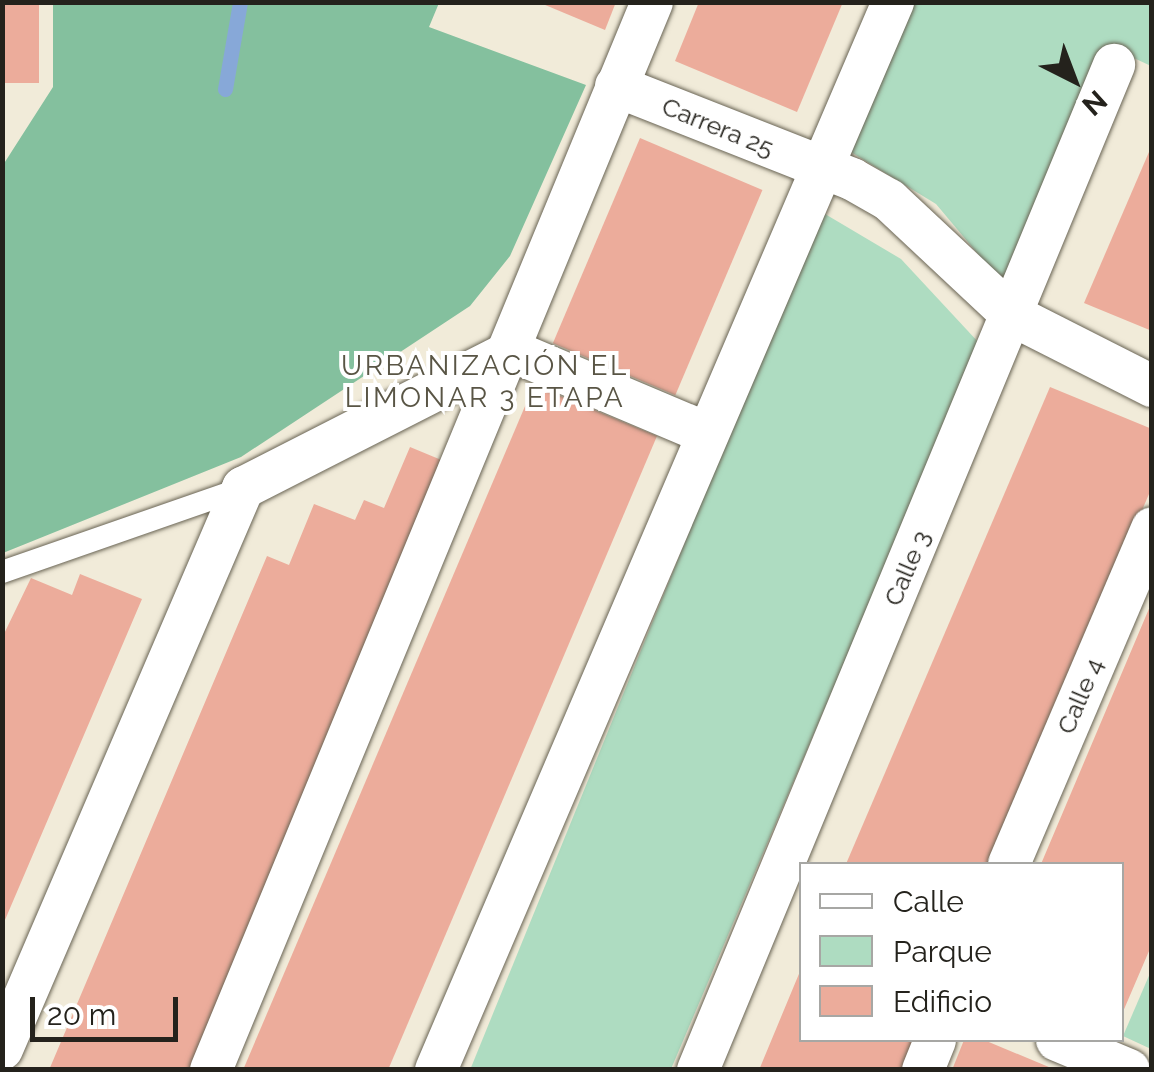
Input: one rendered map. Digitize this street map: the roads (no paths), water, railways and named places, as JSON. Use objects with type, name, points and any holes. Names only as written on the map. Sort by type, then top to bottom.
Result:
[{"type":"street","points":[[211,1070],[512,351],[652,2]]},
{"type":"street","points":[[436,1070],[892,2]]},
{"type":"street","name":"Calle 3","points":[[698,1070],[1114,65]]},
{"type":"street","name":"Carrera 25","points":[[616,86],[889,200],[1012,315],[1152,386]]},
{"type":"street","points":[[2,1049],[243,488],[512,351],[706,433]]},
{"type":"street","name":"Calle 4","points":[[1010,862],[1152,528]]},
{"type":"street","points":[[923,1070],[934,1042]]},
{"type":"street","points":[[1062,1042],[1129,1070]]},
{"type":"lane","points":[[2,572],[243,488]]},
{"type":"waterway","points":[[225,89],[240,2]]},
{"type":"district","name":"URBANIZACIÓN EL LIMONAR 3 ETAPA","points":[[485,382]]}]
